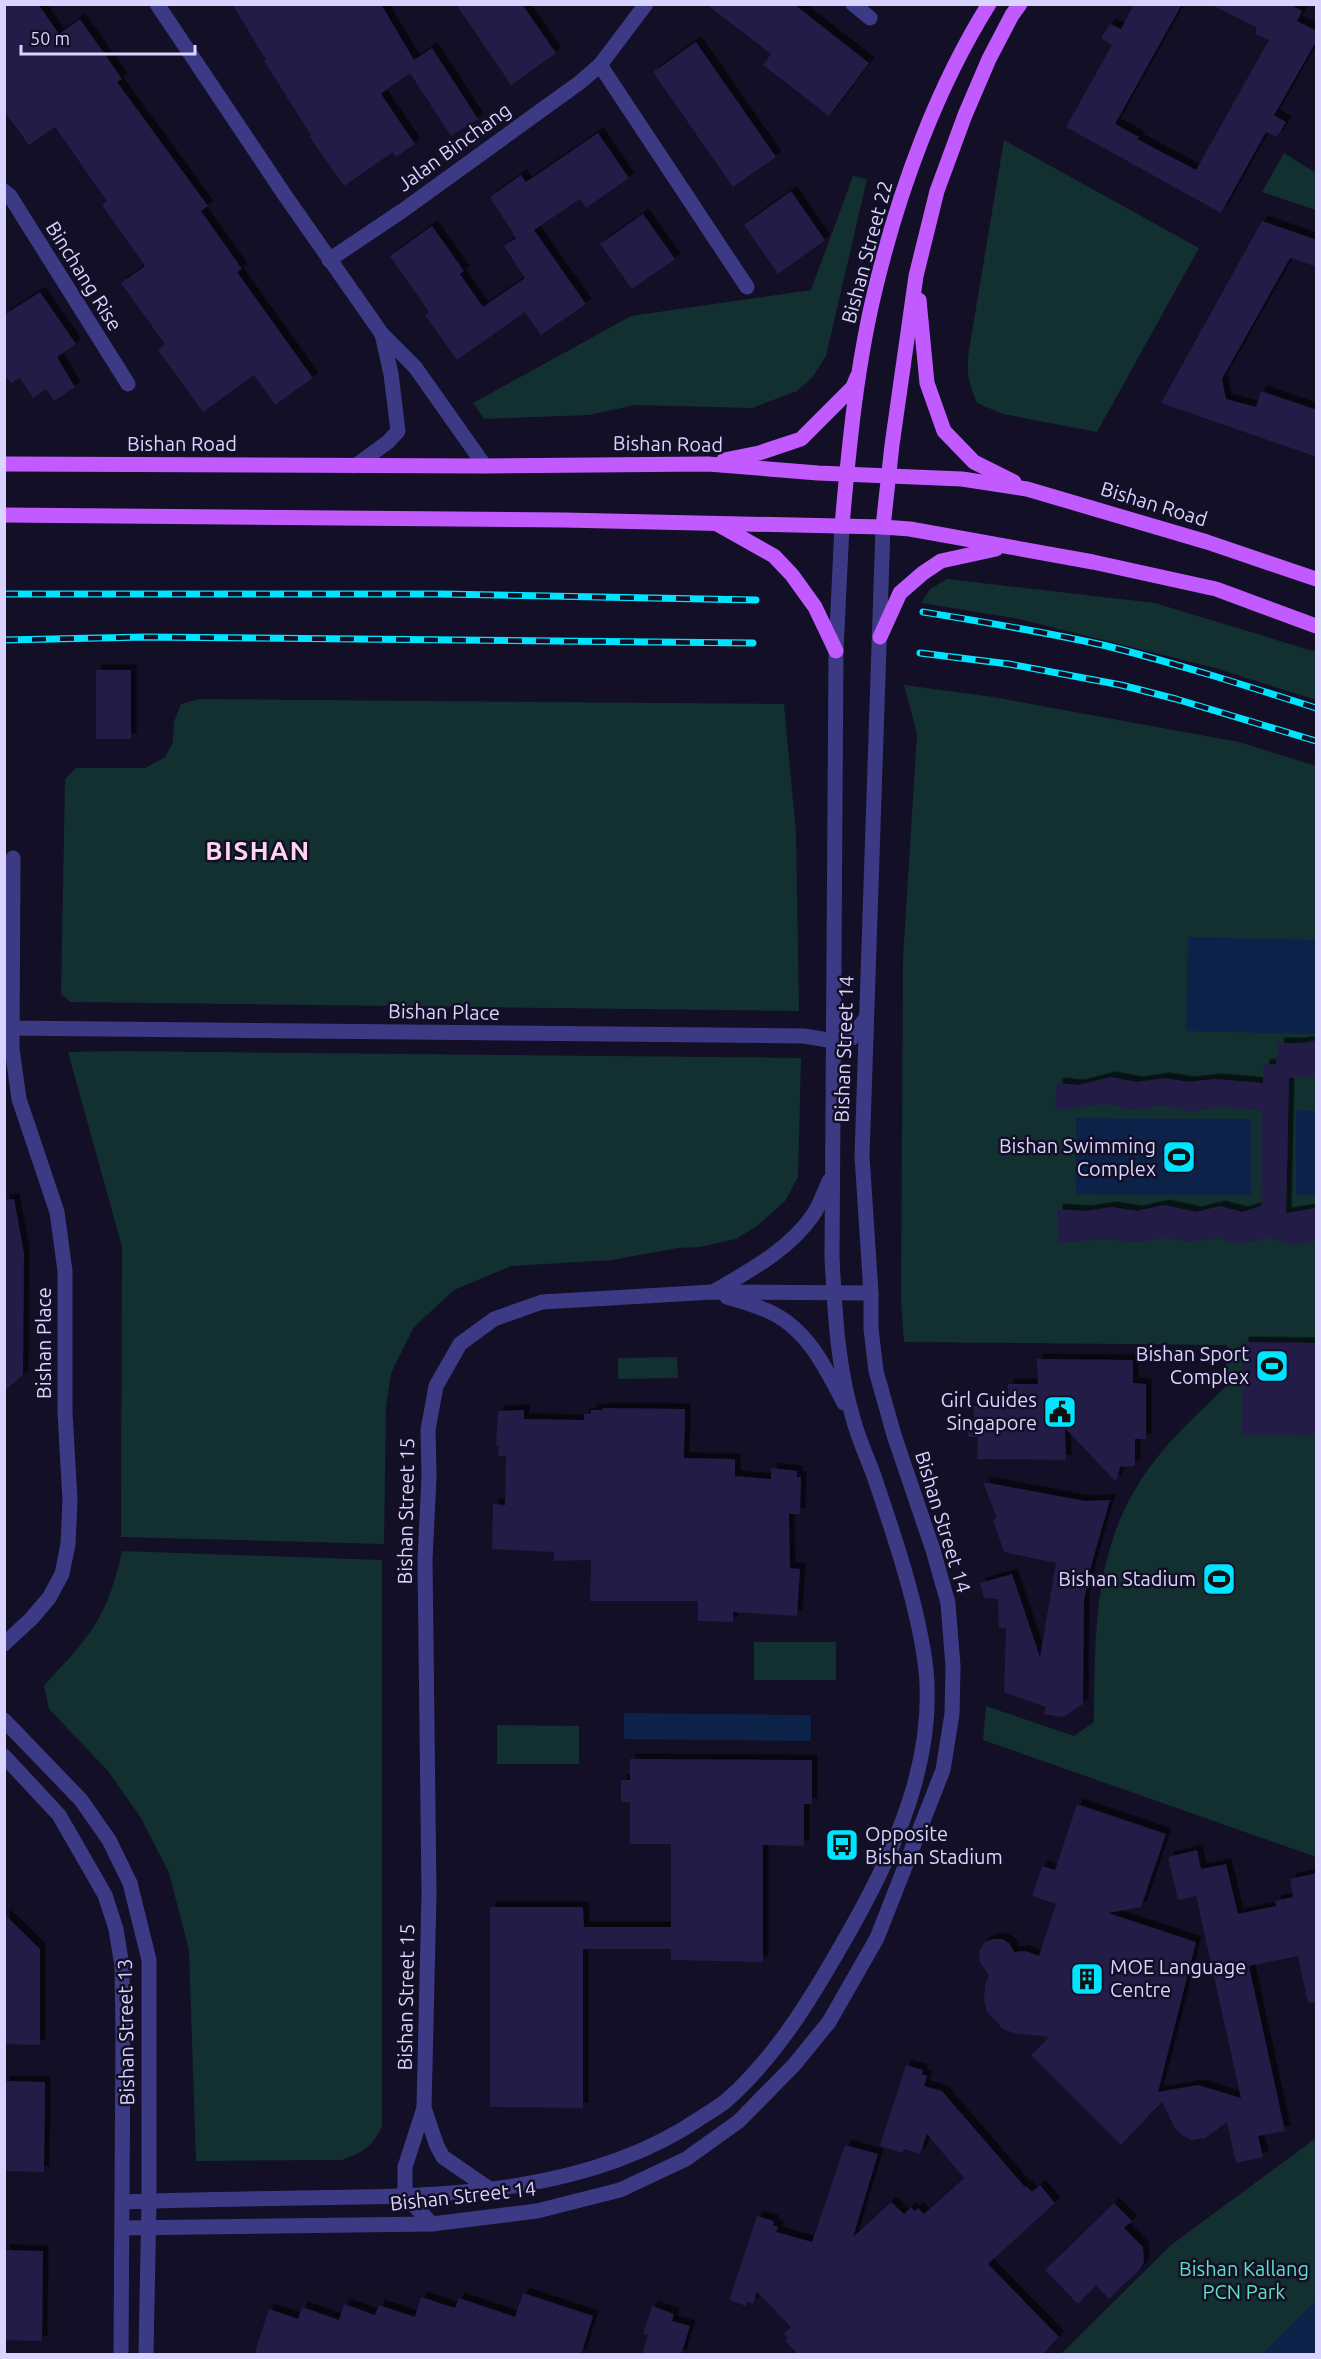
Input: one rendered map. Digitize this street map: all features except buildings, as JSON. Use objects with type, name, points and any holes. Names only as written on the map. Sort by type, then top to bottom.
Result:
[{"type":"main road","name":"Bishan Street 22","points":[[842,526],[861,368],[877,283],[908,178],[950,73],[989,4]]},
{"type":"main road","points":[[883,527],[916,276],[937,190],[989,59],[1020,4]]},
{"type":"main road","points":[[916,276],[927,383],[944,431],[974,462],[1027,489]]},
{"type":"main road","points":[[708,464],[759,453],[801,439],[853,387],[861,368]]},
{"type":"main road","name":"Bishan Road","points":[[4,464],[485,466],[708,464],[847,474],[962,478],[1027,489],[1207,542],[1317,579]]},
{"type":"main road","points":[[4,515],[717,524],[909,529],[1093,562],[1216,589],[1317,626]]},
{"type":"main road","points":[[717,524],[774,556],[792,575],[815,607],[836,651]]},
{"type":"main road","points":[[880,637],[900,593],[923,573],[941,561],[1008,547]]},
{"type":"street","points":[[157,4],[329,260],[382,334],[415,367],[485,466]]},
{"type":"street","name":"Jalan Binchang","points":[[329,260],[402,211],[579,83],[600,65],[646,4]]},
{"type":"street","points":[[853,4],[870,18]]},
{"type":"street","points":[[600,65],[747,287]]},
{"type":"street","name":"Binchang Rise","points":[[4,191],[10,196],[128,384]]},
{"type":"street","points":[[355,466],[388,442],[398,431],[391,374],[382,334]]},
{"type":"street","name":"Bishan Street 14","points":[[122,2202],[405,2196],[491,2190],[550,2181],[624,2159],[680,2133],[727,2100],[780,2043],[830,1965],[868,1898],[896,1839],[917,1778],[925,1736],[928,1701],[926,1666],[908,1585],[853,1418],[841,1366],[834,1292],[831,1216],[836,651],[842,526]]},
{"type":"street","name":"Bishan Street 14","points":[[122,2228],[432,2224],[547,2209],[620,2190],[686,2159],[739,2121],[795,2065],[829,2022],[877,1938],[943,1770],[952,1714],[953,1666],[948,1603],[876,1371],[871,1329],[871,1293],[862,1156],[883,527]]},
{"type":"street","name":"Bishan Place","points":[[4,1644],[31,1619],[49,1598],[62,1574],[68,1544],[70,1500],[65,1413],[64,1271],[57,1212],[19,1099],[8,1028],[13,858]]},
{"type":"street","points":[[834,1041],[852,1038],[865,1019]]},
{"type":"street","name":"Bishan Place","points":[[8,1028],[804,1036],[834,1041]]},
{"type":"street","points":[[713,1292],[754,1269],[786,1244],[814,1214],[832,1173]]},
{"type":"street","points":[[713,1292],[769,1311],[802,1333],[822,1362],[853,1418]]},
{"type":"street","name":"Bishan Street 15","points":[[405,2196],[405,2167],[424,2108],[429,1894],[425,1560],[429,1477],[428,1430],[436,1386],[460,1344],[495,1318],[542,1302],[713,1292],[871,1293]]},
{"type":"street","name":"Bishan Street 13","points":[[4,1720],[81,1800],[109,1840],[130,1883],[149,1960],[149,2228],[146,2355]]},
{"type":"street","name":"Bishan Street 13","points":[[4,1756],[59,1815],[105,1895],[116,1929],[122,1966],[121,2355]]},
{"type":"street","name":"Bishan Street 15","points":[[424,2108],[443,2157],[491,2190]]},
{"type":"street","points":[[405,2196],[432,2224]]},
{"type":"green space","points":[[1004,140],[1199,248],[1097,432],[1003,414],[977,403],[972,389],[968,371],[969,350]]},
{"type":"green space","points":[[1284,153],[1316,173],[1316,210],[1262,192]]},
{"type":"green space","points":[[853,176],[867,179],[826,356],[812,378],[797,391],[752,408],[635,405],[589,415],[484,419],[473,403],[631,316],[811,290]]},
{"type":"green space","points":[[947,579],[1155,603],[1316,652],[1316,700],[1215,668],[1019,619],[921,603],[930,589]]},
{"type":"green space","name":"Bishan Sport Complex","points":[[904,685],[993,697],[1239,742],[1316,766],[1316,1857],[983,1740],[986,1706],[1074,1736],[1094,1722],[1097,1617],[1109,1552],[1120,1520],[1135,1489],[1156,1459],[1181,1430],[1226,1386],[1227,1345],[904,1342],[901,1301],[903,958],[917,734]]},
{"type":"green space","points":[[199,699],[784,704],[796,833],[799,1011],[70,1002],[61,994],[65,779],[76,768],[145,768],[165,757],[173,742],[174,722],[181,704]]},
{"type":"green space","points":[[68,1052],[801,1058],[798,1177],[785,1201],[757,1226],[736,1239],[700,1247],[678,1248],[612,1260],[511,1266],[454,1290],[414,1327],[391,1373],[386,1407],[384,1544],[121,1537],[122,1247]]},
{"type":"green space","points":[[677,1357],[678,1378],[618,1379],[618,1358]]},
{"type":"green space","points":[[122,1551],[382,1560],[382,2126],[375,2139],[366,2148],[342,2160],[196,2161],[189,1950],[169,1873],[141,1818],[108,1771],[49,1709],[44,1686],[77,1649],[96,1622],[112,1589]]},
{"type":"green space","points":[[754,1642],[836,1642],[836,1680],[754,1680]]},
{"type":"green space","points":[[497,1725],[579,1726],[579,1764],[497,1764]]},
{"type":"green space","name":"Bishan Kallang PCN Park","points":[[1316,2138],[1316,2312],[1279,2354],[1061,2354],[1171,2245]]},
{"type":"water","points":[[1188,937],[1316,940],[1316,1034],[1186,1031]]},
{"type":"water","points":[[1296,1110],[1316,1111],[1316,1195],[1296,1195]]},
{"type":"water","points":[[1076,1118],[1251,1119],[1251,1195],[1076,1194]]},
{"type":"water","points":[[624,1713],[811,1715],[811,1741],[624,1739]]},
{"type":"water","points":[[1316,2300],[1316,2354],[1262,2354]]},
{"type":"railway","points":[[4,594],[441,594],[756,600]]},
{"type":"railway","points":[[923,612],[1107,646],[1316,708]]},
{"type":"railway","points":[[4,640],[146,637],[753,643]]},
{"type":"railway","points":[[920,653],[1009,664],[1121,685],[1316,741]]},
{"type":"place","name":"Bishan Swimming Complex","points":[[1179,1157]]},
{"type":"place","name":"Bishan Sport Complex","points":[[1272,1366]]},
{"type":"place","name":"Girl Guides Singapore","points":[[1060,1412]]},
{"type":"place","name":"Bishan Stadium","points":[[1219,1579]]},
{"type":"place","name":"Opposite Bishan Stadium","points":[[842,1845]]},
{"type":"place","name":"MOE Language Centre","points":[[1087,1979]]},
{"type":"district","name":"BISHAN","points":[[258,851]]}]
